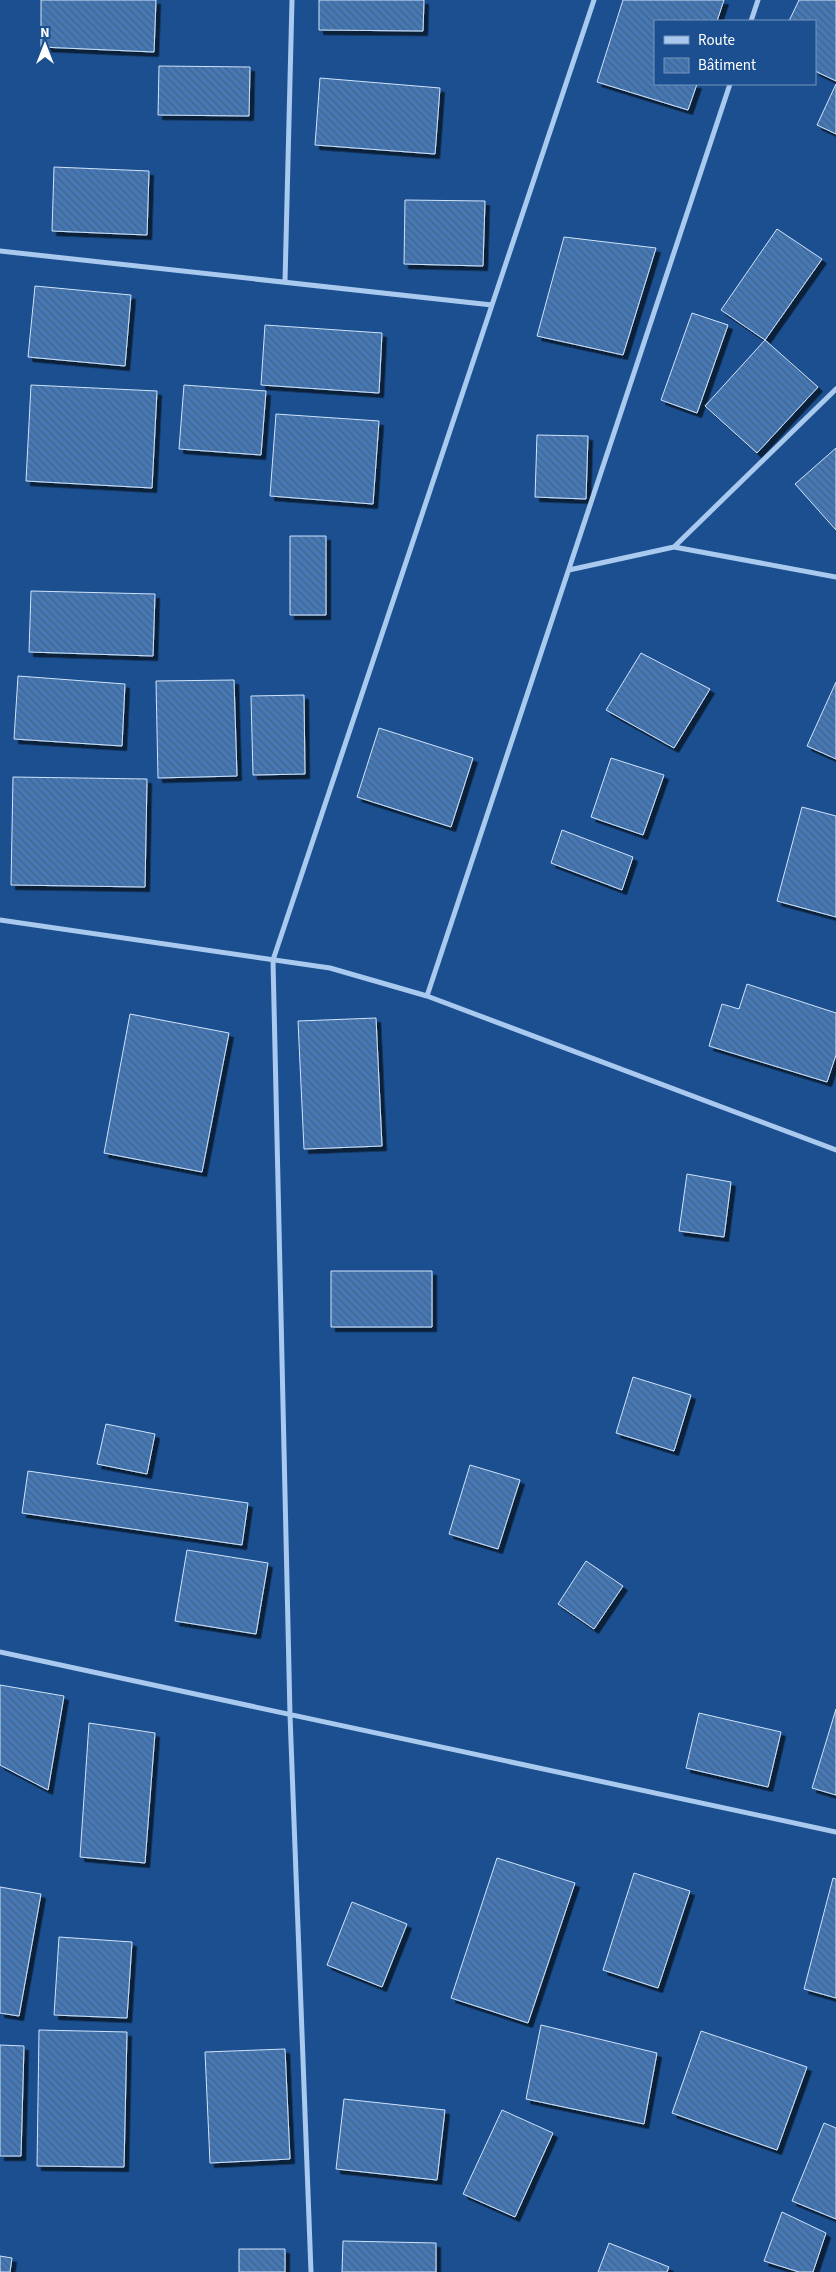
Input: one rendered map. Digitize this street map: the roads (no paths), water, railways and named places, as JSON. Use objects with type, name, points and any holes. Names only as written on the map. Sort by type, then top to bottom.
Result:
[{"type":"street","points":[[285,282],[292,0]]},
{"type":"street","points":[[312,2272],[290,1715],[273,960],[594,0]]},
{"type":"street","points":[[751,20],[758,0]]},
{"type":"street","points":[[427,996],[730,85]]},
{"type":"street","points":[[0,252],[492,306]]},
{"type":"street","points":[[674,547],[836,389]]},
{"type":"street","points":[[569,570],[674,547],[836,577]]},
{"type":"street","points":[[0,920],[330,968],[427,996],[836,1150]]},
{"type":"street","points":[[0,1652],[836,1832]]}]
